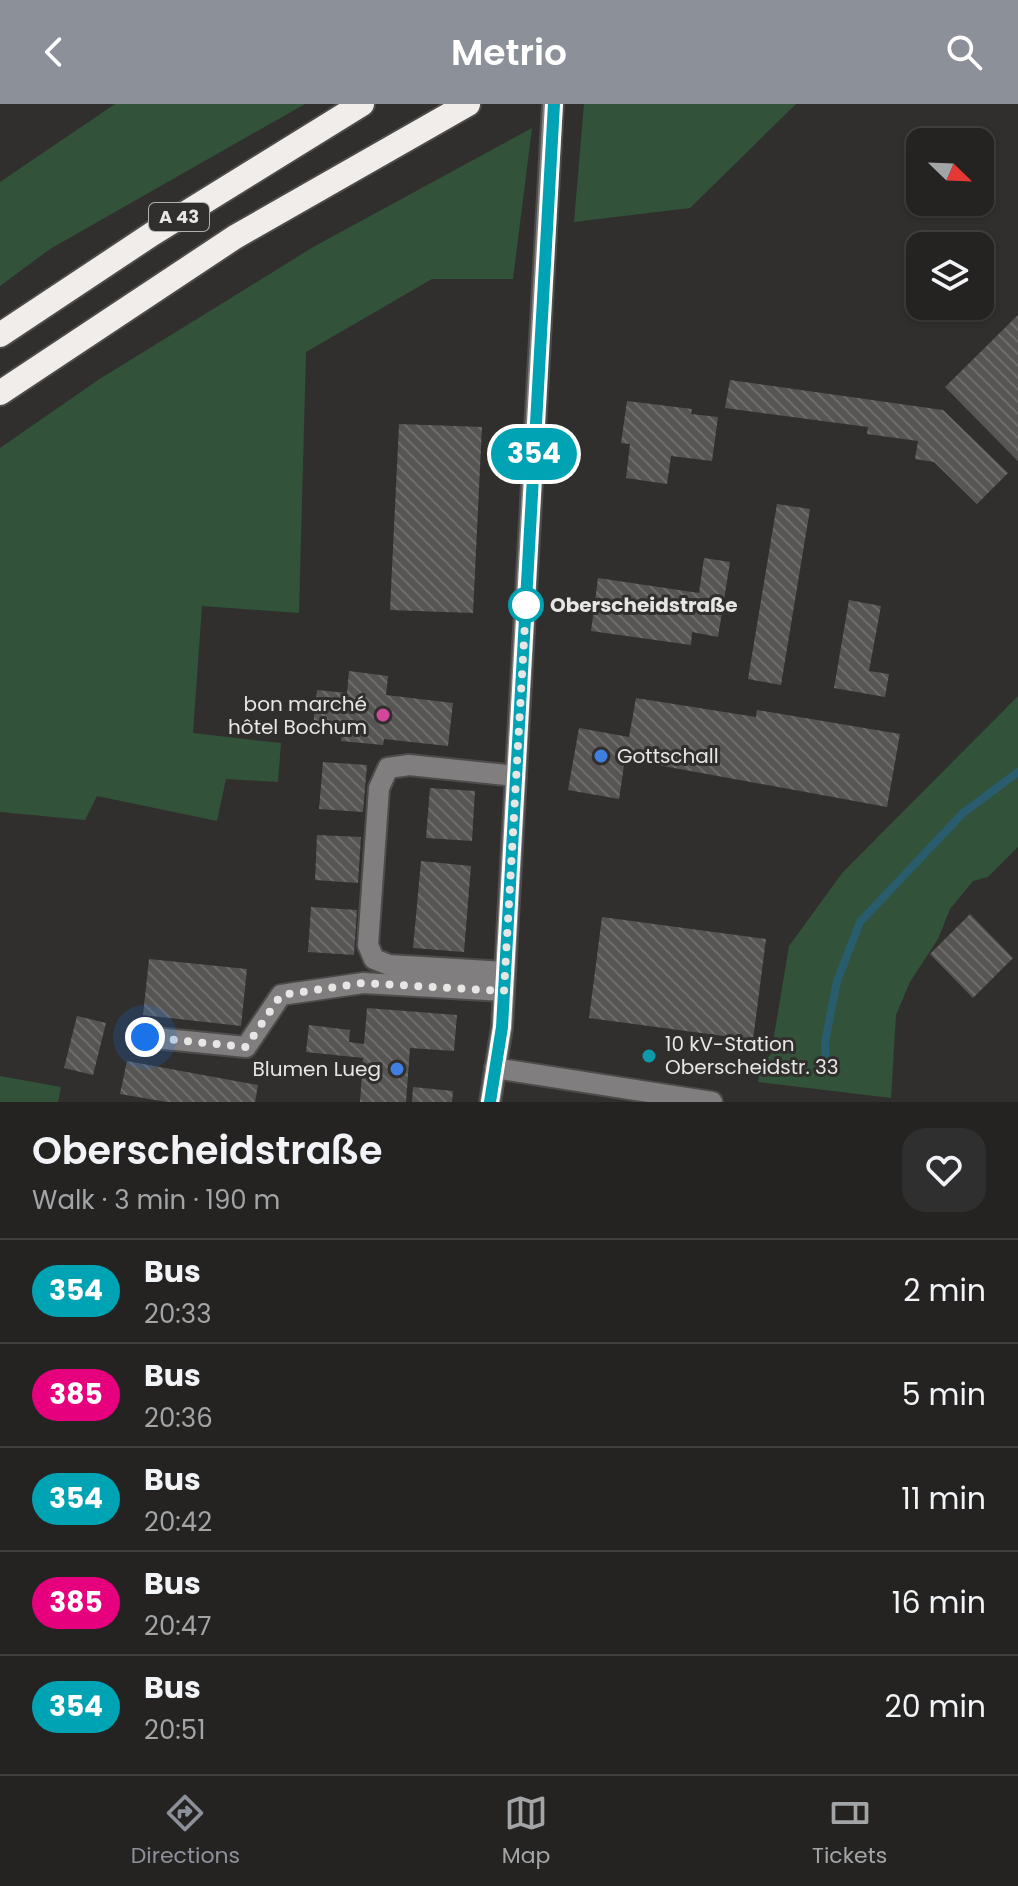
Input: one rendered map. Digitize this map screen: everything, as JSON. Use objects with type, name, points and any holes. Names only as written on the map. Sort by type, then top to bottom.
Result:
[{"type":"highway","name":"A 43","points":[[0,335],[152,234],[362,104]]},
{"type":"highway","name":"A 43","points":[[0,393],[235,237],[468,104]]},
{"type":"street","points":[[490,1102],[505,982],[553,104]]},
{"type":"street","points":[[505,982],[389,965],[374,959],[368,945],[379,788],[388,768],[409,765],[516,776]]},
{"type":"street","points":[[145,1037],[246,1047],[281,995],[363,983],[505,982]]},
{"type":"street","points":[[495,1068],[712,1102]]},
{"type":"green space","points":[[115,104],[305,104],[50,249],[0,286],[0,182]]},
{"type":"green space","points":[[584,104],[796,104],[690,208],[574,222]]},
{"type":"green space","points":[[532,128],[513,279],[432,279],[306,352],[299,613],[202,606],[193,733],[281,743],[278,782],[226,779],[217,821],[97,796],[85,820],[0,812],[0,448],[98,380],[315,246]]},
{"type":"green space","points":[[1018,696],[1018,847],[988,877],[973,881],[950,909],[938,939],[910,982],[896,1015],[891,1098],[758,1082],[761,1065],[771,1054],[789,946],[843,872]]},
{"type":"green space","points":[[0,1076],[61,1087],[58,1102],[0,1102]]},
{"type":"building","points":[[1018,315],[1018,461],[945,387]]},
{"type":"building","points":[[730,380],[943,410],[1008,473],[977,504],[934,462],[915,459],[918,441],[867,434],[868,427],[725,408]]},
{"type":"building","points":[[627,401],[692,409],[691,414],[718,417],[712,461],[671,456],[667,484],[626,478],[630,444],[621,443]]},
{"type":"building","points":[[399,424],[482,427],[473,613],[390,610]]},
{"type":"building","points":[[777,504],[810,509],[781,685],[748,679]]},
{"type":"building","points":[[704,558],[730,562],[718,637],[692,632],[691,645],[591,631],[598,578],[699,593]]},
{"type":"building","points":[[849,600],[881,606],[869,671],[889,674],[885,697],[834,688]]},
{"type":"building","name":"bon marché hôtel Bochum","points":[[349,671],[388,676],[386,695],[453,703],[448,746],[384,739],[383,745],[341,741],[343,730],[313,727],[317,690],[347,693]]},
{"type":"building","points":[[636,698],[756,717],[757,710],[900,734],[887,807],[625,759],[619,799],[568,790],[579,728],[629,737]]},
{"type":"building","points":[[323,762],[367,765],[363,812],[319,809]]},
{"type":"building","points":[[430,788],[475,791],[472,841],[426,838]]},
{"type":"building","points":[[317,835],[361,837],[358,883],[315,880]]},
{"type":"building","points":[[421,861],[471,866],[464,952],[413,948]]},
{"type":"building","points":[[311,907],[357,910],[354,955],[308,952]]},
{"type":"building","points":[[970,914],[1013,958],[973,998],[930,954]]},
{"type":"building","points":[[602,917],[766,939],[753,1040],[589,1018]]},
{"type":"building","points":[[149,959],[247,969],[241,1026],[143,1015]]},
{"type":"building","points":[[367,1008],[457,1015],[454,1051],[410,1048],[406,1102],[360,1102],[363,1058],[306,1052],[309,1025],[350,1030],[349,1042],[364,1044]]},
{"type":"building","points":[[77,1016],[106,1023],[93,1075],[64,1068]]},
{"type":"building","name":"10 kV-Station Oberscheidstr. 33","points":[[642,1050],[657,1052],[656,1063],[641,1061]]},
{"type":"building","points":[[127,1061],[258,1085],[255,1102],[167,1102],[120,1094]]},
{"type":"building","points":[[413,1087],[453,1091],[452,1102],[412,1102]]},
{"type":"waterway","points":[[826,1072],[825,1042],[837,981],[860,922],[963,813],[1018,772]]},
{"type":"bus line","name":"354","points":[[490,1102],[502,1027],[554,104]]},
{"type":"place","name":"Oberscheidstraße","points":[[526,605]]},
{"type":"place","name":"bon marché hôtel Bochum","points":[[383,715]]},
{"type":"place","name":"Gottschall","points":[[601,756]]},
{"type":"place","name":"10 kV-Station Oberscheidstr. 33","points":[[649,1056]]},
{"type":"place","name":"Blumen Lueg","points":[[397,1069]]},
{"type":"route","points":[[145,1037],[246,1047],[281,995],[363,983],[504,991],[526,605]]}]
